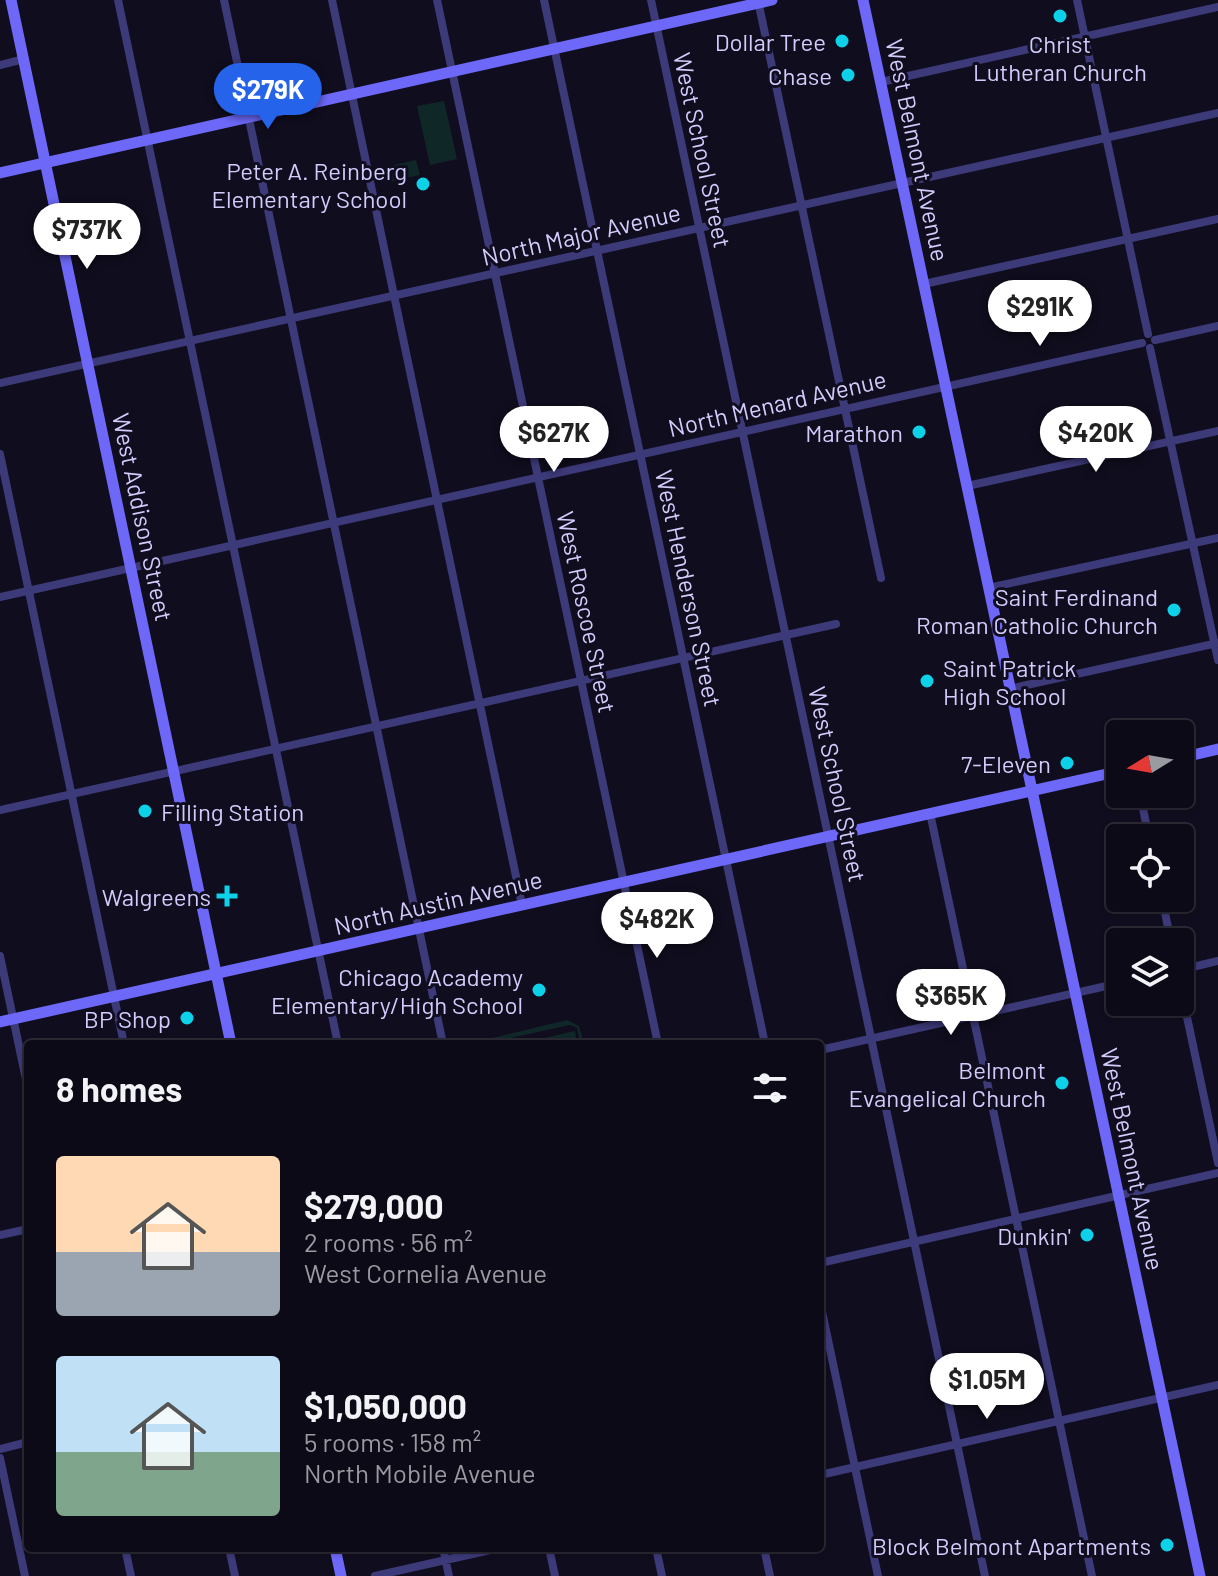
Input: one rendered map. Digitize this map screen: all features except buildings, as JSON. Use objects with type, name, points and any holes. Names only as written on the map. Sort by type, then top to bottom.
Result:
[{"type":"main road","name":"West Addison Street","points":[[11,0],[230,1040]]},
{"type":"main road","points":[[0,173],[772,0]]},
{"type":"main road","name":"West Belmont Avenue","points":[[863,0],[1200,1576]]},
{"type":"main road","points":[[1194,755],[1218,749]]},
{"type":"main road","name":"North Austin Avenue","points":[[0,1022],[1106,774]]},
{"type":"main road","points":[[336,1552],[341,1576]]},
{"type":"street","points":[[118,0],[337,1040]]},
{"type":"street","points":[[224,0],[442,1040]]},
{"type":"street","points":[[332,0],[522,905]]},
{"type":"street","name":"West Roscoe Street","points":[[437,0],[657,1040]]},
{"type":"street","name":"West Henderson Street","points":[[544,0],[764,1040]]},
{"type":"street","name":"West School Street","points":[[651,0],[985,1576]]},
{"type":"street","points":[[1077,0],[1218,660]]},
{"type":"street","points":[[758,2],[881,578]]},
{"type":"street","points":[[881,82],[1218,7]]},
{"type":"street","points":[[0,65],[24,59]]},
{"type":"street","name":"North Major Avenue","points":[[0,383],[1218,113]]},
{"type":"street","points":[[924,284],[1218,219]]},
{"type":"street","points":[[1151,341],[1218,326]]},
{"type":"street","name":"North Menard Avenue","points":[[0,597],[1142,343],[1144,336],[1151,341]]},
{"type":"street","points":[[967,486],[1218,431]]},
{"type":"street","points":[[0,454],[123,1040]]},
{"type":"street","points":[[988,588],[1218,538]]},
{"type":"street","points":[[0,810],[836,624]]},
{"type":"street","points":[[1009,689],[1216,643]]},
{"type":"street","points":[[930,813],[1092,1576]]},
{"type":"street","points":[[0,956],[24,1070]]},
{"type":"street","points":[[1194,967],[1218,961]]},
{"type":"street","points":[[824,1049],[1106,986]]},
{"type":"street","points":[[1187,1016],[1218,1163]]},
{"type":"street","points":[[824,1262],[1218,1173]]},
{"type":"street","points":[[0,1235],[24,1230]]},
{"type":"street","points":[[824,1321],[878,1576]]},
{"type":"street","points":[[824,1474],[1218,1385]]},
{"type":"street","points":[[0,1449],[24,1443]]},
{"type":"street","points":[[0,1458],[25,1576]]},
{"type":"street","points":[[126,1552],[131,1576]]},
{"type":"street","points":[[230,1552],[235,1576]]},
{"type":"street","points":[[444,1552],[449,1576]]},
{"type":"street","points":[[375,1576],[481,1552]]},
{"type":"street","points":[[550,1552],[555,1576]]},
{"type":"street","points":[[657,1552],[662,1576]]},
{"type":"street","points":[[765,1552],[770,1576]]},
{"type":"green space","points":[[444,101],[457,159],[430,165],[417,106]]},
{"type":"green space","points":[[416,160],[420,175],[389,182],[385,167]]},
{"type":"green space","points":[[567,1020],[579,1026],[583,1040],[579,1040],[577,1028],[570,1025],[501,1040],[484,1040]]},
{"type":"green space","points":[[575,1031],[576,1040],[536,1040]]},
{"type":"place","name":"Christ Lutheran Church","points":[[1060,16]]},
{"type":"place","name":"Dollar Tree","points":[[842,41]]},
{"type":"place","name":"Chase","points":[[848,75]]},
{"type":"place","name":"Peter A. Reinberg Elementary School","points":[[423,184]]},
{"type":"place","name":"Marathon","points":[[919,432]]},
{"type":"place","name":"Saint Ferdinand Roman Catholic Church","points":[[1174,610]]},
{"type":"place","name":"Saint Patrick High School","points":[[927,681]]},
{"type":"place","name":"7-Eleven","points":[[1067,763]]},
{"type":"place","name":"Filling Station","points":[[145,811]]},
{"type":"place","name":"Walgreens","points":[[227,896]]},
{"type":"place","name":"Chicago Academy Elementary/High School","points":[[539,990]]},
{"type":"place","name":"BP Shop","points":[[187,1018]]},
{"type":"place","name":"Belmont Evangelical Church","points":[[1062,1083]]},
{"type":"place","name":"Dunkin'","points":[[1087,1235]]},
{"type":"place","name":"Block Belmont Apartments","points":[[1167,1545]]}]
